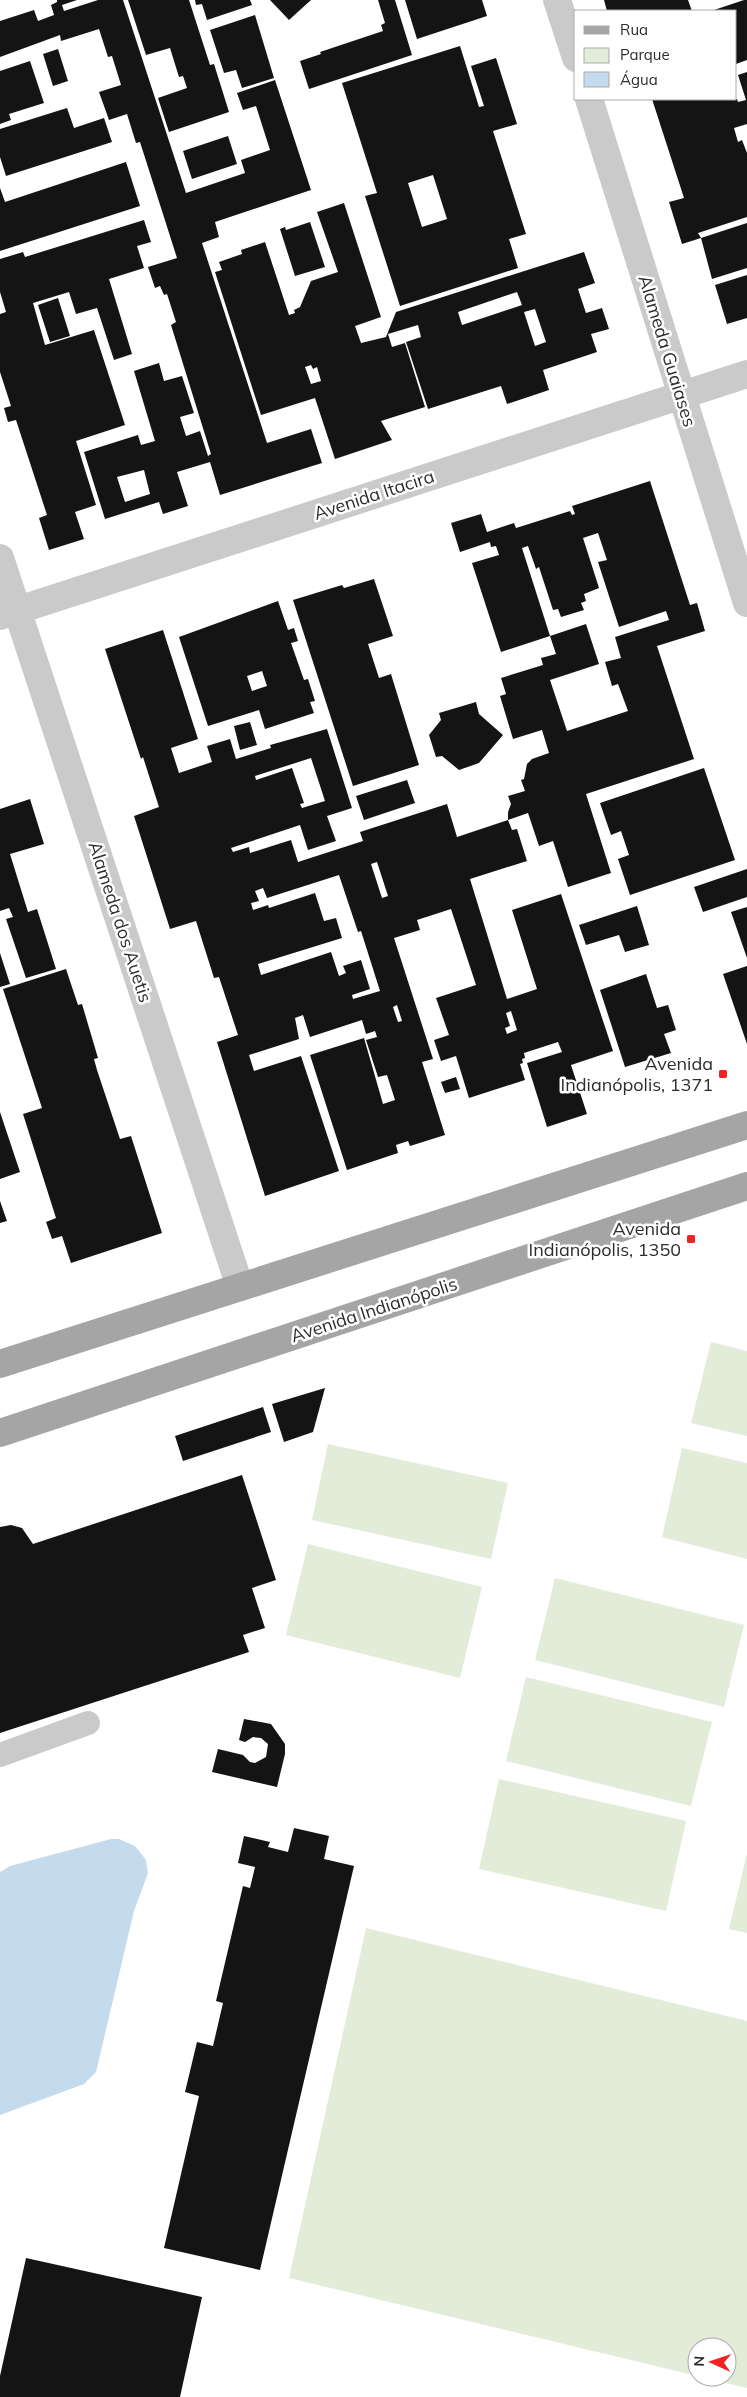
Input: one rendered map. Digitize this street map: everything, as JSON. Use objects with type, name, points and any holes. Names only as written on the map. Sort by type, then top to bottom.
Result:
[{"type":"main road","points":[[0,1364],[747,1125]]},
{"type":"main road","name":"Avenida Indianópolis","points":[[0,1433],[747,1186]]},
{"type":"street","points":[[557,0],[574,52]]},
{"type":"street","name":"Alameda Guaiases","points":[[589,100],[747,603]]},
{"type":"street","name":"Avenida Itacira","points":[[8,613],[747,374]]},
{"type":"street","name":"Alameda dos Auetis","points":[[0,558],[8,613],[240,1286]]},
{"type":"lane","points":[[0,1755],[88,1723]]},
{"type":"green space","points":[[711,1342],[747,1351],[747,1436],[691,1423]]},
{"type":"green space","points":[[328,1444],[508,1483],[491,1559],[312,1520]]},
{"type":"green space","points":[[682,1448],[747,1463],[747,1559],[662,1537]]},
{"type":"green space","points":[[308,1544],[482,1587],[460,1678],[286,1635]]},
{"type":"green space","points":[[555,1578],[744,1625],[724,1707],[535,1660]]},
{"type":"green space","points":[[526,1677],[712,1722],[691,1806],[506,1761]]},
{"type":"green space","points":[[499,1779],[686,1821],[666,1911],[479,1869]]},
{"type":"green space","points":[[747,1853],[747,1933],[729,1929]]},
{"type":"green space","points":[[366,1928],[747,2021],[747,2388],[737,2386],[737,2337],[687,2337],[687,2374],[289,2278]]},
{"type":"water","points":[[111,1839],[119,1839],[135,1846],[146,1860],[148,1873],[134,1911],[96,2072],[84,2084],[0,2115],[0,1872],[10,1866]]},
{"type":"building","points":[[57,0],[77,0],[62,5],[64,11],[98,0],[123,0],[186,193],[245,173],[241,160],[270,150],[256,106],[243,110],[237,93],[275,80],[311,190],[215,222],[219,237],[202,243],[267,443],[311,429],[322,463],[220,495],[210,462],[177,472],[188,506],[163,514],[159,502],[105,519],[84,452],[138,435],[141,445],[155,441],[134,371],[159,363],[164,381],[182,376],[194,413],[180,417],[186,436],[200,431],[208,456],[211,454],[171,325],[176,322],[167,294],[164,295],[160,286],[155,288],[148,267],[177,258],[140,142],[136,143],[127,114],[109,120],[99,92],[121,85],[112,56],[108,57],[99,29],[61,41],[60,35],[0,57],[0,21],[34,10],[38,21],[54,15],[51,5],[57,2]],"holes":[[[144,470],[150,494],[125,502],[117,477]]]},
{"type":"building","points":[[128,0],[189,0],[210,65],[214,64],[229,112],[169,132],[158,98],[187,88],[183,76],[179,77],[170,48],[146,55]]},
{"type":"building","points":[[195,0],[250,0],[252,5],[207,20],[202,4],[196,5]]},
{"type":"building","points":[[270,0],[311,0],[289,20]]},
{"type":"building","points":[[378,0],[395,0],[412,55],[309,89],[300,61],[321,54],[320,52],[383,31],[381,25],[385,23]]},
{"type":"building","points":[[405,0],[482,0],[487,16],[417,39]]},
{"type":"building","points":[[604,0],[688,0],[692,10],[607,10]]},
{"type":"building","points":[[747,0],[747,60],[737,64],[737,10],[714,10]]},
{"type":"building","points":[[255,15],[274,78],[242,88],[236,70],[224,73],[210,30]]},
{"type":"building","points":[[460,46],[479,107],[484,106],[471,66],[496,58],[517,124],[493,131],[526,234],[509,239],[518,268],[400,306],[365,196],[377,193],[342,83]],"holes":[[[433,175],[447,219],[422,227],[408,183]]]},
{"type":"building","points":[[58,49],[68,81],[53,86],[43,54]]},
{"type":"building","points":[[30,61],[44,103],[9,114],[11,120],[0,124],[0,71]]},
{"type":"building","points":[[747,72],[747,124],[734,128],[738,142],[742,140],[747,153],[747,217],[698,233],[701,238],[682,244],[669,202],[684,198],[652,100],[737,99],[738,102],[746,100],[738,75]]},
{"type":"building","points":[[67,108],[74,128],[104,118],[112,142],[6,176],[0,157],[0,129]]},
{"type":"building","points":[[228,136],[237,164],[192,179],[183,151]]},
{"type":"building","points":[[126,162],[140,206],[0,251],[0,188],[5,202]]},
{"type":"building","points":[[344,203],[381,317],[355,326],[361,343],[386,337],[396,312],[584,252],[595,283],[578,289],[586,313],[602,308],[609,329],[591,334],[597,352],[543,370],[549,390],[507,404],[501,386],[428,409],[406,342],[421,337],[418,325],[388,334],[392,347],[405,343],[425,407],[381,421],[392,440],[335,459],[315,398],[261,415],[215,272],[222,270],[219,262],[242,254],[241,250],[265,242],[289,315],[295,313],[294,310],[300,307],[311,281],[338,272],[317,212]],"holes":[[[517,292],[522,305],[462,325],[458,312]],[[535,309],[546,342],[535,346],[524,312]],[[311,365],[313,369],[317,367],[321,381],[311,384],[305,367]]]},
{"type":"building","points":[[144,220],[151,242],[137,246],[144,268],[109,279],[132,354],[114,360],[97,308],[76,314],[69,292],[33,303],[45,345],[94,330],[125,425],[76,441],[96,505],[75,512],[84,539],[49,550],[39,518],[47,515],[16,420],[8,422],[4,408],[11,406],[0,372],[0,314],[6,312],[0,292],[0,259],[23,252],[25,257]]},
{"type":"building","points":[[310,222],[325,267],[295,276],[280,229],[285,227],[286,230]]},
{"type":"building","points":[[747,223],[747,268],[712,279],[701,238]]},
{"type":"building","points":[[747,275],[747,318],[727,324],[715,285]]},
{"type":"building","points":[[58,298],[70,336],[50,342],[38,305]]},
{"type":"building","points":[[650,481],[690,605],[697,603],[705,631],[657,646],[694,759],[586,794],[611,873],[568,887],[553,841],[539,846],[528,813],[508,820],[511,804],[508,796],[525,791],[521,780],[524,779],[527,764],[532,759],[549,753],[542,730],[513,739],[500,696],[506,694],[501,678],[543,665],[541,658],[556,654],[550,636],[501,652],[472,563],[499,555],[496,546],[491,547],[490,542],[460,552],[451,523],[481,514],[487,532],[514,523],[516,528],[570,511],[572,515],[575,514],[572,506]],"holes":[[[598,533],[607,560],[598,562],[619,627],[666,611],[669,620],[615,637],[621,658],[605,662],[612,686],[618,684],[628,711],[567,731],[550,680],[599,664],[586,624],[550,636],[522,548],[528,546],[536,569],[539,567],[553,610],[558,609],[561,617],[584,610],[581,603],[586,601],[584,594],[599,588],[583,538]]]},
{"type":"building","points":[[374,579],[393,636],[368,644],[379,678],[391,674],[419,765],[353,786],[293,600],[342,585],[344,588]]},
{"type":"building","points":[[278,601],[288,630],[294,628],[298,641],[291,643],[304,680],[308,679],[315,701],[310,702],[314,713],[265,729],[259,710],[208,726],[179,637]],"holes":[[[262,671],[267,686],[252,691],[247,676]]]},
{"type":"building","points":[[163,630],[198,739],[171,748],[179,773],[212,762],[207,746],[230,739],[236,759],[271,748],[270,745],[327,729],[352,808],[327,816],[336,841],[308,850],[300,825],[231,848],[233,852],[249,847],[250,853],[291,840],[298,862],[363,841],[360,832],[447,804],[457,837],[508,820],[512,830],[517,829],[527,861],[470,879],[507,999],[537,989],[512,910],[561,894],[613,1051],[571,1065],[587,1114],[547,1127],[527,1063],[562,1052],[558,1042],[524,1053],[525,1058],[522,1059],[523,1063],[520,1064],[525,1080],[469,1098],[456,1056],[441,1061],[434,1040],[449,1035],[436,998],[476,985],[451,909],[417,920],[420,930],[394,938],[433,1059],[422,1062],[445,1135],[410,1146],[408,1141],[396,1145],[398,1153],[347,1170],[310,1055],[364,1038],[383,1104],[395,1100],[387,1075],[378,1077],[366,1040],[377,1037],[375,1031],[366,1034],[362,1020],[310,1037],[303,1015],[295,1018],[299,1039],[249,1055],[254,1071],[301,1056],[339,1171],[265,1196],[217,1042],[238,1035],[219,977],[214,978],[196,921],[170,929],[134,816],[159,807],[143,757],[141,759],[105,649]],"holes":[[[311,758],[325,801],[302,808],[300,804],[304,803],[292,768],[256,780],[255,776]],[[377,862],[388,896],[382,898],[371,864]],[[339,875],[358,932],[361,931],[380,991],[353,999],[352,995],[370,989],[361,960],[343,966],[346,973],[339,976],[331,952],[261,975],[258,964],[342,938],[336,918],[324,921],[315,893],[269,908],[268,905],[253,910],[251,903],[259,901],[255,891],[263,888],[267,898]],[[397,1005],[402,1021],[398,1022],[393,1007]],[[511,1011],[517,1030],[507,1034],[505,1028],[510,1026],[506,1013]]]},
{"type":"building","points":[[476,702],[479,714],[503,735],[479,763],[459,770],[442,756],[436,757],[429,735],[441,720],[439,713]]},
{"type":"building","points":[[250,722],[257,745],[240,750],[234,726]]},
{"type":"building","points":[[704,768],[735,860],[630,895],[618,859],[629,855],[621,831],[611,835],[600,803]]},
{"type":"building","points":[[407,780],[415,803],[364,820],[356,796]]},
{"type":"building","points":[[30,799],[44,844],[10,854],[28,912],[37,909],[56,969],[26,978],[6,919],[13,917],[9,908],[0,911],[0,809]]},
{"type":"building","points":[[747,869],[747,897],[703,912],[694,887]]},
{"type":"building","points":[[637,906],[649,945],[625,952],[619,935],[586,945],[579,925]]},
{"type":"building","points":[[747,907],[747,958],[731,912]]},
{"type":"building","points":[[0,953],[10,984],[0,987]]},
{"type":"building","points":[[747,966],[747,1044],[723,974]]},
{"type":"building","points":[[66,969],[78,1005],[82,1004],[98,1058],[94,1059],[97,1070],[120,1139],[131,1136],[162,1233],[71,1263],[62,1236],[52,1239],[46,1222],[56,1218],[23,1114],[42,1108],[3,989]]},
{"type":"building","points":[[646,974],[657,1008],[668,1005],[676,1030],[664,1034],[671,1053],[625,1067],[600,990]]},
{"type":"building","points":[[456,1077],[460,1089],[445,1093],[441,1082]]},
{"type":"building","points":[[0,1112],[20,1172],[0,1179]]},
{"type":"building","points":[[0,1201],[7,1221],[0,1223]]},
{"type":"building","points":[[325,1388],[313,1432],[284,1442],[272,1404]]},
{"type":"building","points":[[263,1407],[271,1432],[183,1461],[175,1436]]},
{"type":"building","points":[[242,1475],[276,1580],[252,1588],[265,1628],[243,1635],[249,1652],[0,1733],[0,1527],[11,1525],[22,1528],[33,1544]]},
{"type":"building","points":[[244,1719],[271,1724],[285,1744],[285,1754],[277,1787],[212,1772],[218,1749],[243,1755],[250,1762],[255,1763],[266,1757],[268,1744],[261,1738],[253,1737],[245,1742],[239,1740]]},
{"type":"building","points":[[294,1828],[329,1836],[324,1859],[354,1866],[260,2270],[164,2248],[199,2096],[185,2092],[197,2042],[213,2046],[223,2003],[216,2001],[243,1886],[250,1888],[255,1867],[238,1863],[244,1836],[270,1842],[268,1847],[288,1852]]},
{"type":"building","points":[[26,2258],[202,2297],[180,2397],[0,2397],[0,2376]]},
{"type":"place","name":"Avenida Indianópolis, 1371","points":[[723,1074]]},
{"type":"place","name":"Avenida Indianópolis, 1350","points":[[691,1239]]}]
